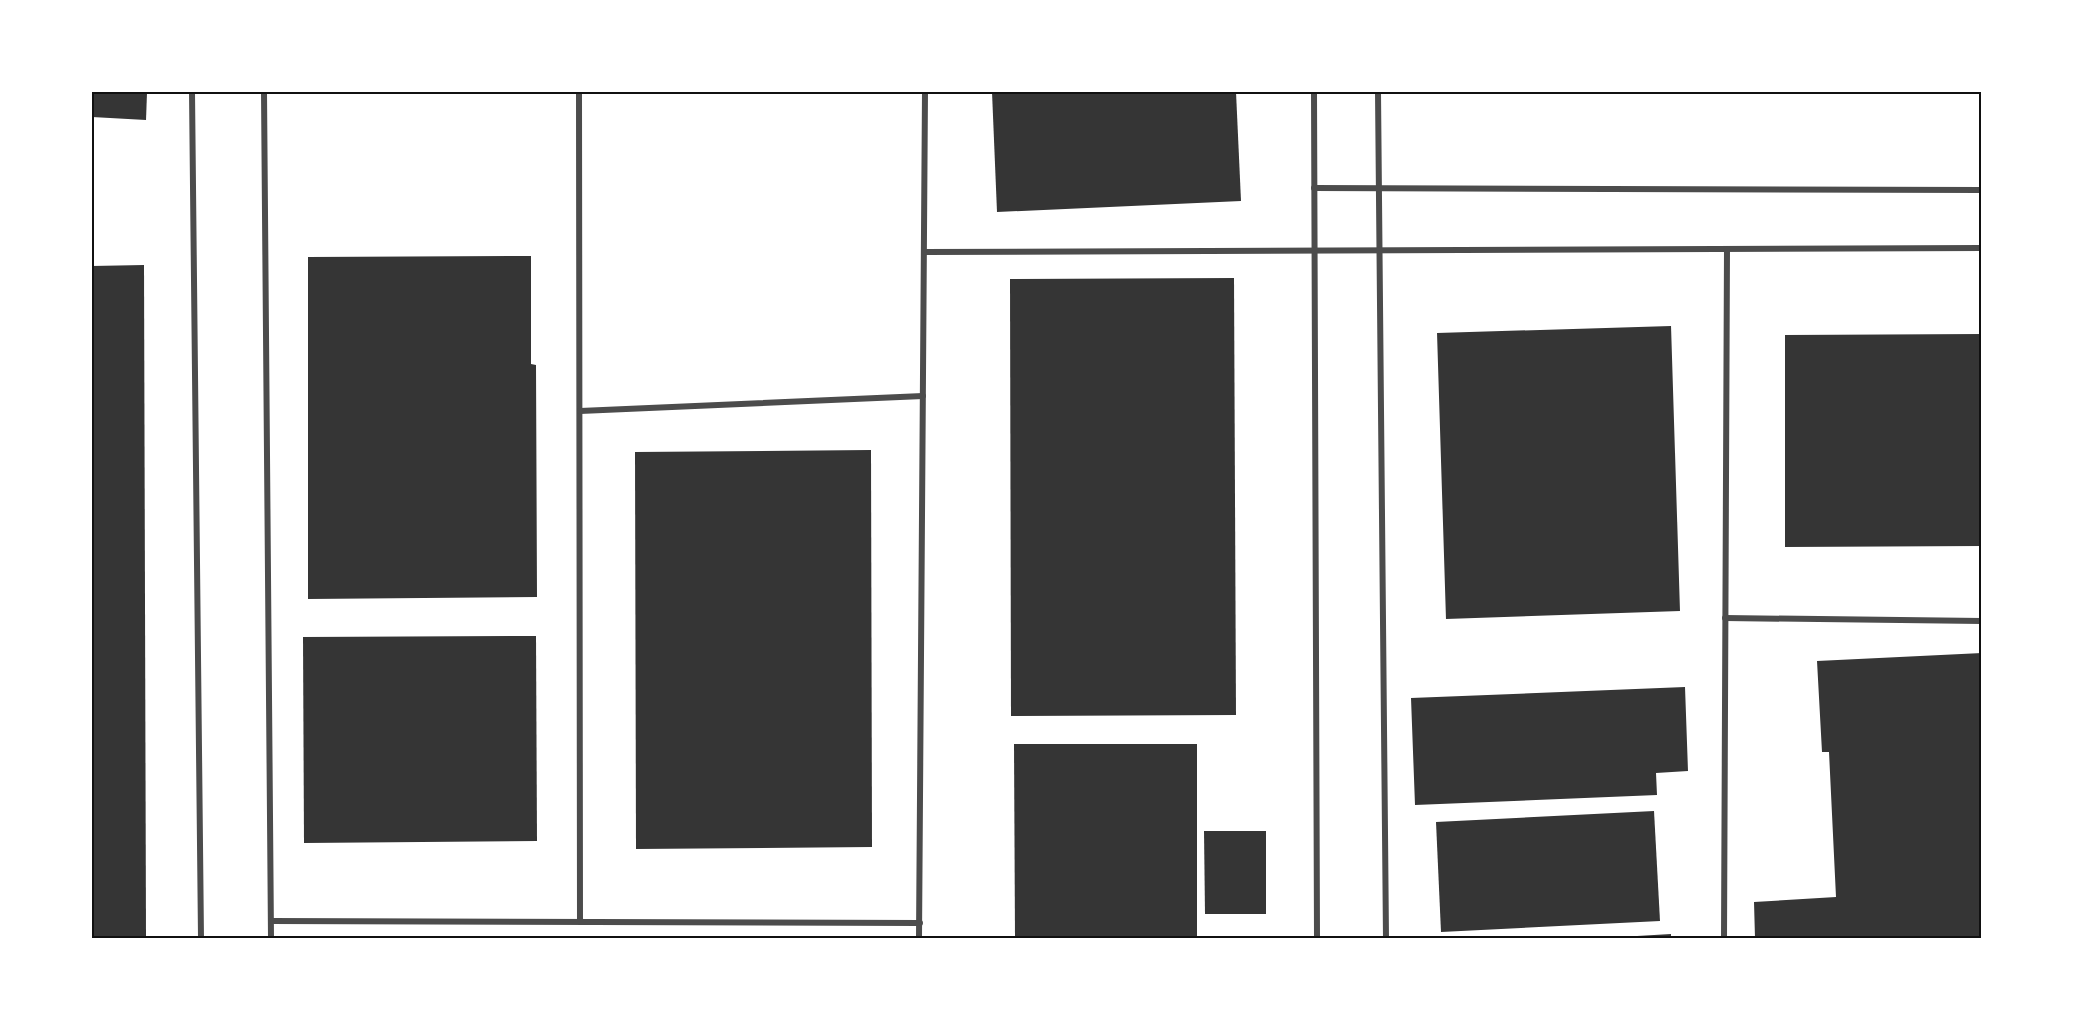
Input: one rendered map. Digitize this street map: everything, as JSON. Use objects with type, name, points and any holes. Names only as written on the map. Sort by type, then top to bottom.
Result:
[{"type":"street","points":[[192,92],[201,939]]},
{"type":"street","points":[[264,92],[271,939]]},
{"type":"street","points":[[579,92],[580,922]]},
{"type":"street","points":[[920,939],[926,92]]},
{"type":"street","points":[[1314,92],[1317,939]]},
{"type":"street","points":[[1378,92],[1386,939]]},
{"type":"street","points":[[1314,188],[1982,190]]},
{"type":"street","points":[[924,252],[1982,248]]},
{"type":"street","points":[[1724,939],[1727,249]]},
{"type":"street","points":[[580,411],[923,396]]},
{"type":"street","points":[[1725,618],[1982,621]]},
{"type":"street","points":[[271,921],[920,923]]},
{"type":"building","points":[[93,92],[147,93],[146,120],[92,117]]},
{"type":"building","points":[[992,92],[1236,92],[1241,201],[997,212]]},
{"type":"building","points":[[531,256],[531,364],[536,365],[537,597],[308,599],[308,257]]},
{"type":"building","points":[[144,265],[146,938],[92,938],[92,266]]},
{"type":"building","points":[[1234,278],[1236,715],[1011,716],[1010,279]]},
{"type":"building","points":[[1671,326],[1680,611],[1446,619],[1437,333]]},
{"type":"building","points":[[1982,334],[1982,546],[1785,547],[1785,335]]},
{"type":"building","points":[[871,450],[872,847],[636,849],[635,452]]},
{"type":"building","points":[[536,636],[537,841],[304,843],[303,637]]},
{"type":"building","points":[[1982,653],[1982,938],[1755,938],[1754,902],[1836,897],[1829,752],[1822,752],[1817,661]]},
{"type":"building","points":[[1685,687],[1688,771],[1656,773],[1657,795],[1415,805],[1411,698]]},
{"type":"building","points":[[1014,744],[1197,744],[1197,938],[1015,938]]},
{"type":"building","points":[[1654,811],[1660,921],[1441,932],[1436,822]]},
{"type":"building","points":[[1204,831],[1266,831],[1266,914],[1205,914]]},
{"type":"building","points":[[1671,934],[1671,938],[1620,938],[1620,937]]}]
